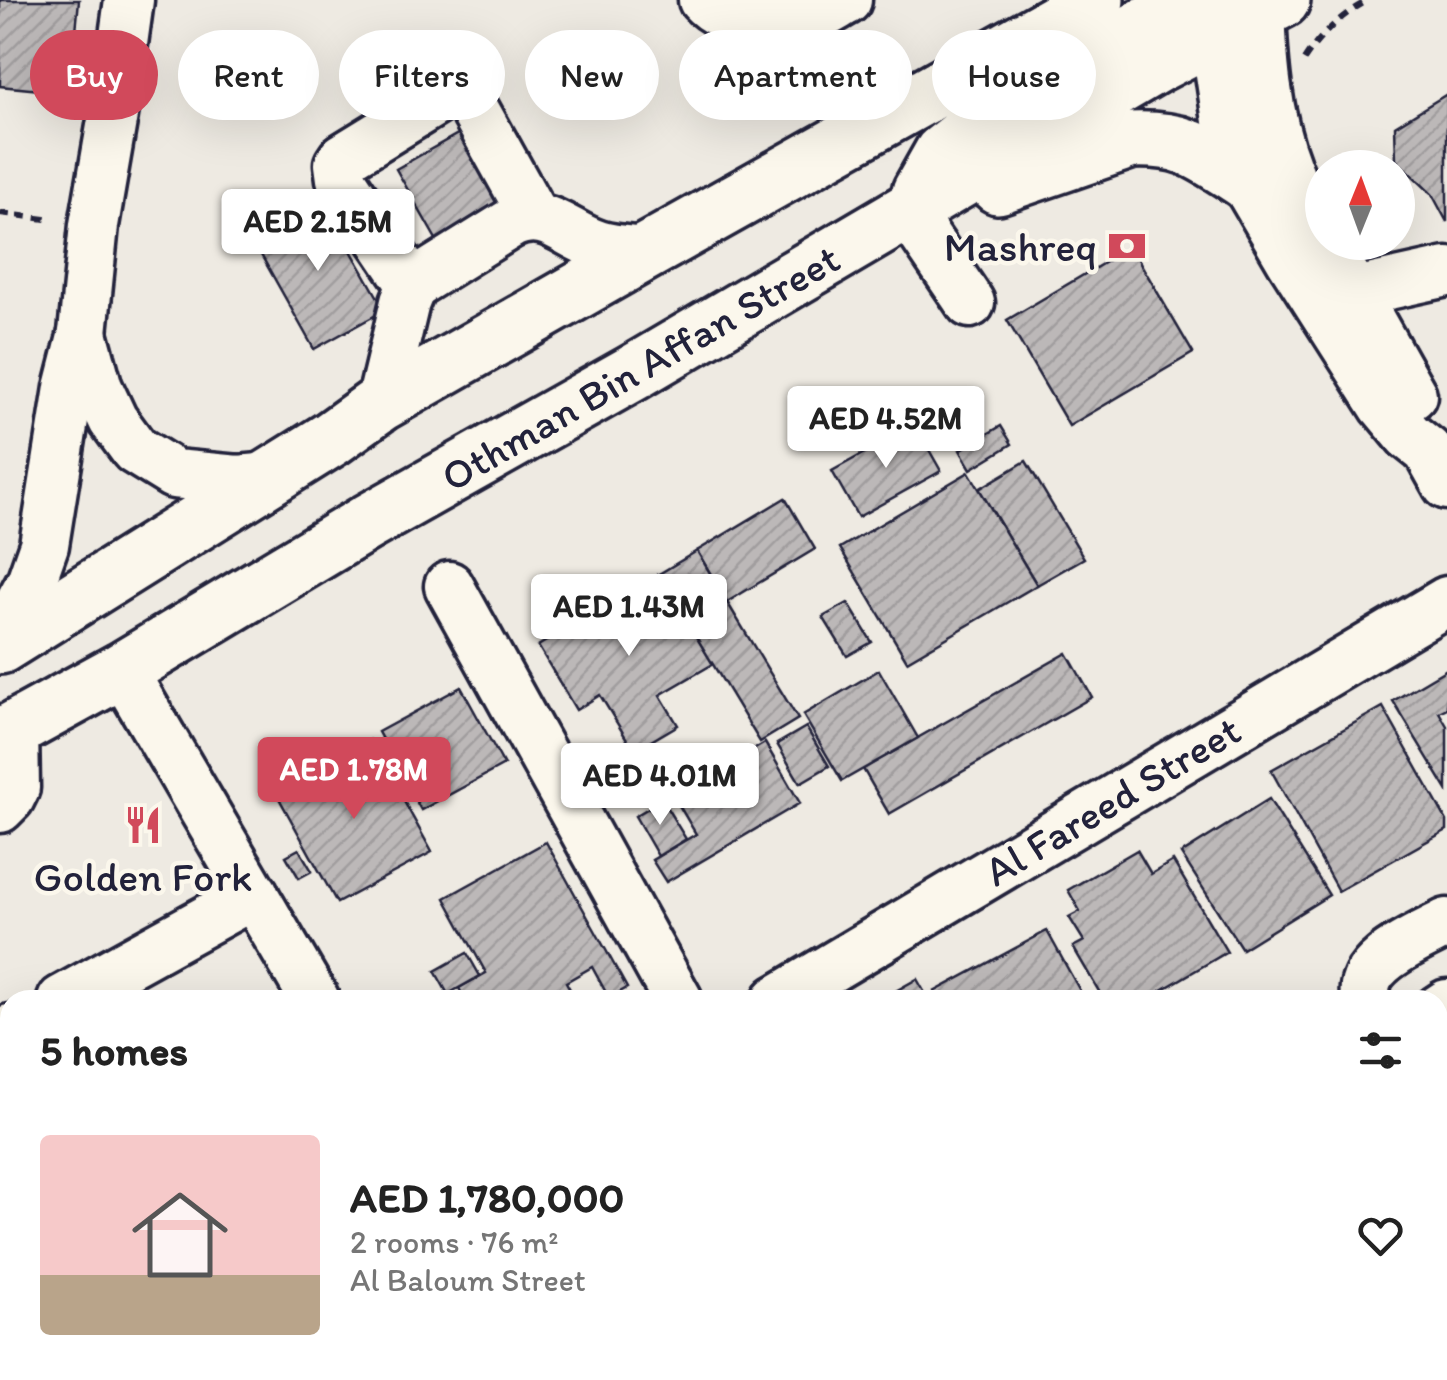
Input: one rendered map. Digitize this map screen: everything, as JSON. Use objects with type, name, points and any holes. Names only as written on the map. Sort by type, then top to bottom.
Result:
[{"type":"main road","points":[[0,642],[331,439],[381,403],[1050,18],[1096,0]]},
{"type":"main road","name":"Othman Bin Affan Street","points":[[7,733],[122,670],[352,530],[633,374],[1156,65],[1201,12],[1268,4]]},
{"type":"main road","points":[[909,212],[964,198],[1132,140],[1184,144],[1244,180]]},
{"type":"street","points":[[0,642],[31,582],[44,545],[68,388],[84,334],[94,225],[129,0]]},
{"type":"street","points":[[702,0],[739,19],[769,25],[810,19],[847,0]]},
{"type":"street","points":[[1268,4],[1264,77],[1286,168],[1305,207]]},
{"type":"street","points":[[1201,12],[1228,134],[1244,180],[1384,406],[1441,471]]},
{"type":"street","points":[[412,285],[341,178],[339,164],[447,94],[462,92],[468,98],[534,216]]},
{"type":"street","points":[[909,212],[970,303]]},
{"type":"street","points":[[381,403],[404,302],[412,285],[510,224],[534,216],[602,246],[646,252]]},
{"type":"street","points":[[1336,260],[1419,410],[1441,471]]},
{"type":"street","points":[[1356,292],[1446,273]]},
{"type":"street","points":[[84,334],[98,388],[113,420],[135,450],[174,474],[238,480],[270,476]]},
{"type":"street","points":[[449,586],[672,990]]},
{"type":"street","name":"Al Fareed Street","points":[[794,990],[1447,601]]},
{"type":"street","points":[[122,670],[309,990]]},
{"type":"street","points":[[0,808],[15,788],[7,733]]},
{"type":"street","points":[[80,990],[254,894]]},
{"type":"street","points":[[1364,990],[1368,975],[1378,962],[1447,923]]},
{"type":"path","points":[[0,213],[94,225]]},
{"type":"building","points":[[0,0],[79,0],[76,30],[30,30],[30,89],[0,86]]},
{"type":"building","points":[[1447,94],[1447,222],[1432,194],[1415,178],[1415,150],[1396,150],[1395,126]]},
{"type":"building","points":[[479,122],[528,208],[445,255],[396,169]]},
{"type":"building","points":[[321,198],[385,310],[314,349],[251,237]]},
{"type":"building","points":[[1131,247],[1193,353],[1069,426],[1007,320]]},
{"type":"building","points":[[915,425],[941,471],[858,517],[832,471]]},
{"type":"building","points":[[1001,426],[1012,444],[971,469],[960,450]]},
{"type":"building","points":[[1026,461],[1084,558],[1037,585],[979,489]]},
{"type":"building","points":[[969,472],[1037,585],[907,661],[840,548]]},
{"type":"building","points":[[785,498],[815,549],[727,602],[697,551]]},
{"type":"building","points":[[697,551],[727,602],[689,625],[659,574]]},
{"type":"building","points":[[659,574],[713,664],[660,695],[678,725],[634,751],[600,695],[576,710],[538,646]]},
{"type":"building","points":[[727,602],[798,719],[760,742],[689,625]]},
{"type":"building","points":[[848,603],[872,642],[847,656],[823,617]]},
{"type":"building","points":[[1067,653],[1092,697],[889,814],[863,769]]},
{"type":"building","points":[[1447,669],[1447,708],[1439,712],[1447,726],[1447,790],[1393,701]]},
{"type":"building","points":[[879,670],[918,738],[842,781],[803,715]]},
{"type":"building","points":[[461,687],[504,765],[421,810],[378,732]]},
{"type":"building","points":[[1383,707],[1447,821],[1447,830],[1338,891],[1271,770]]},
{"type":"building","points":[[806,727],[829,766],[800,783],[777,744]]},
{"type":"building","points":[[370,740],[432,852],[337,903],[275,791]]},
{"type":"building","points":[[765,743],[800,803],[666,882],[652,860],[696,834],[674,797]]},
{"type":"building","points":[[1269,799],[1329,895],[1242,949],[1181,854]]},
{"type":"building","points":[[662,800],[686,839],[658,856],[635,816]]},
{"type":"building","points":[[546,842],[627,988],[605,990],[592,967],[566,982],[570,990],[460,990],[486,973],[445,898]]},
{"type":"building","points":[[299,849],[312,871],[299,878],[286,856]]},
{"type":"building","points":[[1137,850],[1151,874],[1173,861],[1227,952],[1162,990],[1098,990],[1073,947],[1084,941],[1069,917],[1080,911],[1068,890]]},
{"type":"building","points":[[1047,931],[1079,990],[938,990]]},
{"type":"building","points":[[467,953],[480,976],[455,990],[446,990],[435,971]]},
{"type":"building","points":[[917,979],[923,990],[897,990]]},
{"type":"place","name":"Mashreq","points":[[1127,246]]},
{"type":"place","name":"Golden Fork","points":[[143,825]]}]
